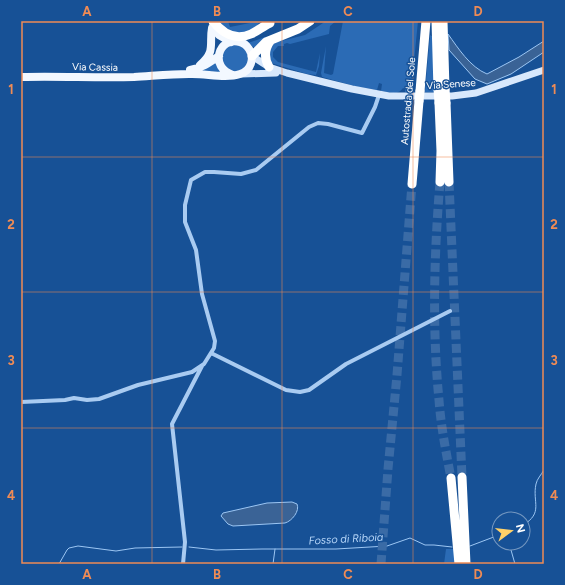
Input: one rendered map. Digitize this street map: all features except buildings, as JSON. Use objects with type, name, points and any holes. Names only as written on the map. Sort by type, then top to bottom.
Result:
[{"type":"highway","points":[[212,23],[225,34],[240,36],[250,34],[272,22]]},
{"type":"highway","points":[[236,42],[252,38],[262,32],[272,22]]},
{"type":"highway","points":[[252,56],[266,42],[310,22]]},
{"type":"highway","points":[[443,23],[436,47],[443,88]]},
{"type":"highway","points":[[440,182],[442,103],[446,58],[443,23]]},
{"type":"highway","name":"Autostrada del Sole","points":[[412,184],[420,92],[423,26]]},
{"type":"highway","points":[[269,68],[266,53],[272,39]]},
{"type":"highway","points":[[442,103],[449,182]]},
{"type":"highway","points":[[459,564],[461,547],[462,477]]},
{"type":"highway","points":[[451,478],[461,547],[466,564]]},
{"type":"main road","points":[[212,23],[219,35],[247,46],[252,56],[252,62],[245,72],[237,75],[228,74],[220,66],[219,54],[212,23]]},
{"type":"main road","points":[[192,70],[204,61],[211,48],[212,23]]},
{"type":"main road","name":"Via Cassia","points":[[169,74],[199,69],[219,54],[224,46],[236,42]]},
{"type":"main road","name":"Via Senese","points":[[252,56],[269,68],[380,94],[434,96],[476,94],[544,70]]},
{"type":"main road","name":"Via Senese","points":[[237,75],[259,72],[287,73]]},
{"type":"main road","name":"Via Cassia","points":[[21,77],[128,77],[169,74],[237,75]]},
{"type":"street","points":[[183,564],[185,542],[172,424],[214,348],[215,342],[202,294],[196,250],[185,222],[185,204],[191,180],[204,172],[241,174],[256,170],[309,127],[318,123],[328,124],[362,133],[380,94]]},
{"type":"street","points":[[211,353],[286,390],[300,392],[309,390],[346,364],[450,311]]},
{"type":"street","points":[[21,402],[65,400],[74,398],[86,400],[99,399],[138,385],[192,372],[204,364]]},
{"type":"shaded area","points":[[222,21],[228,21],[230,27],[250,23],[250,21],[259,21],[256,27],[248,32],[230,33],[219,25]]},
{"type":"shaded area","points":[[326,21],[336,21],[330,26],[329,34],[290,44],[287,43],[284,44],[284,46],[278,46],[273,52],[273,57],[278,62],[316,72],[320,53],[319,66],[316,75],[307,74],[271,63],[269,52],[273,43],[305,35]]},
{"type":"shaded area","points":[[343,21],[418,21],[411,92],[405,92],[405,89],[403,88],[399,92],[390,93],[381,91],[382,84],[379,83],[377,90],[358,87],[322,77],[321,73],[326,46],[324,73],[331,75],[333,74]]},
{"type":"shaded area","points":[[448,34],[470,62],[475,67],[487,74],[519,57],[544,41],[544,52],[511,74],[487,84],[475,79],[449,50]]},
{"type":"shaded area","points":[[430,35],[433,37],[436,92],[425,92]]},
{"type":"shaded area","points":[[265,37],[266,38],[255,48],[248,43]]},
{"type":"shaded area","points":[[235,45],[244,49],[248,58],[244,67],[235,71],[226,67],[222,58],[226,49]]},
{"type":"shaded area","points":[[215,61],[221,72],[193,71]]},
{"type":"shaded area","points":[[292,502],[297,504],[298,507],[296,513],[293,518],[285,523],[233,526],[228,524],[221,516],[223,513],[267,503]]},
{"type":"shaded area","points":[[446,549],[455,549],[456,564],[444,564]]},
{"type":"waterway","points":[[531,518],[536,507],[536,484],[544,470]]},
{"type":"waterway","name":"Fosso di Riboia","points":[[189,547],[216,550],[336,549],[387,546],[410,538],[425,545],[452,547]]},
{"type":"waterway","name":"Fosso di Riboia","points":[[470,546],[491,538]]},
{"type":"waterway","name":"Fosso di Riboia","points":[[59,564],[69,548],[78,546],[116,551],[135,548],[182,547]]},
{"type":"waterway","points":[[273,564],[275,549]]},
{"type":"waterway","points":[[511,551],[515,564]]},
{"type":"tunnel","points":[[440,182],[435,264],[435,346],[441,420],[451,478]]},
{"type":"tunnel","points":[[449,182],[462,477]]},
{"type":"tunnel","points":[[381,564],[412,184]]}]
